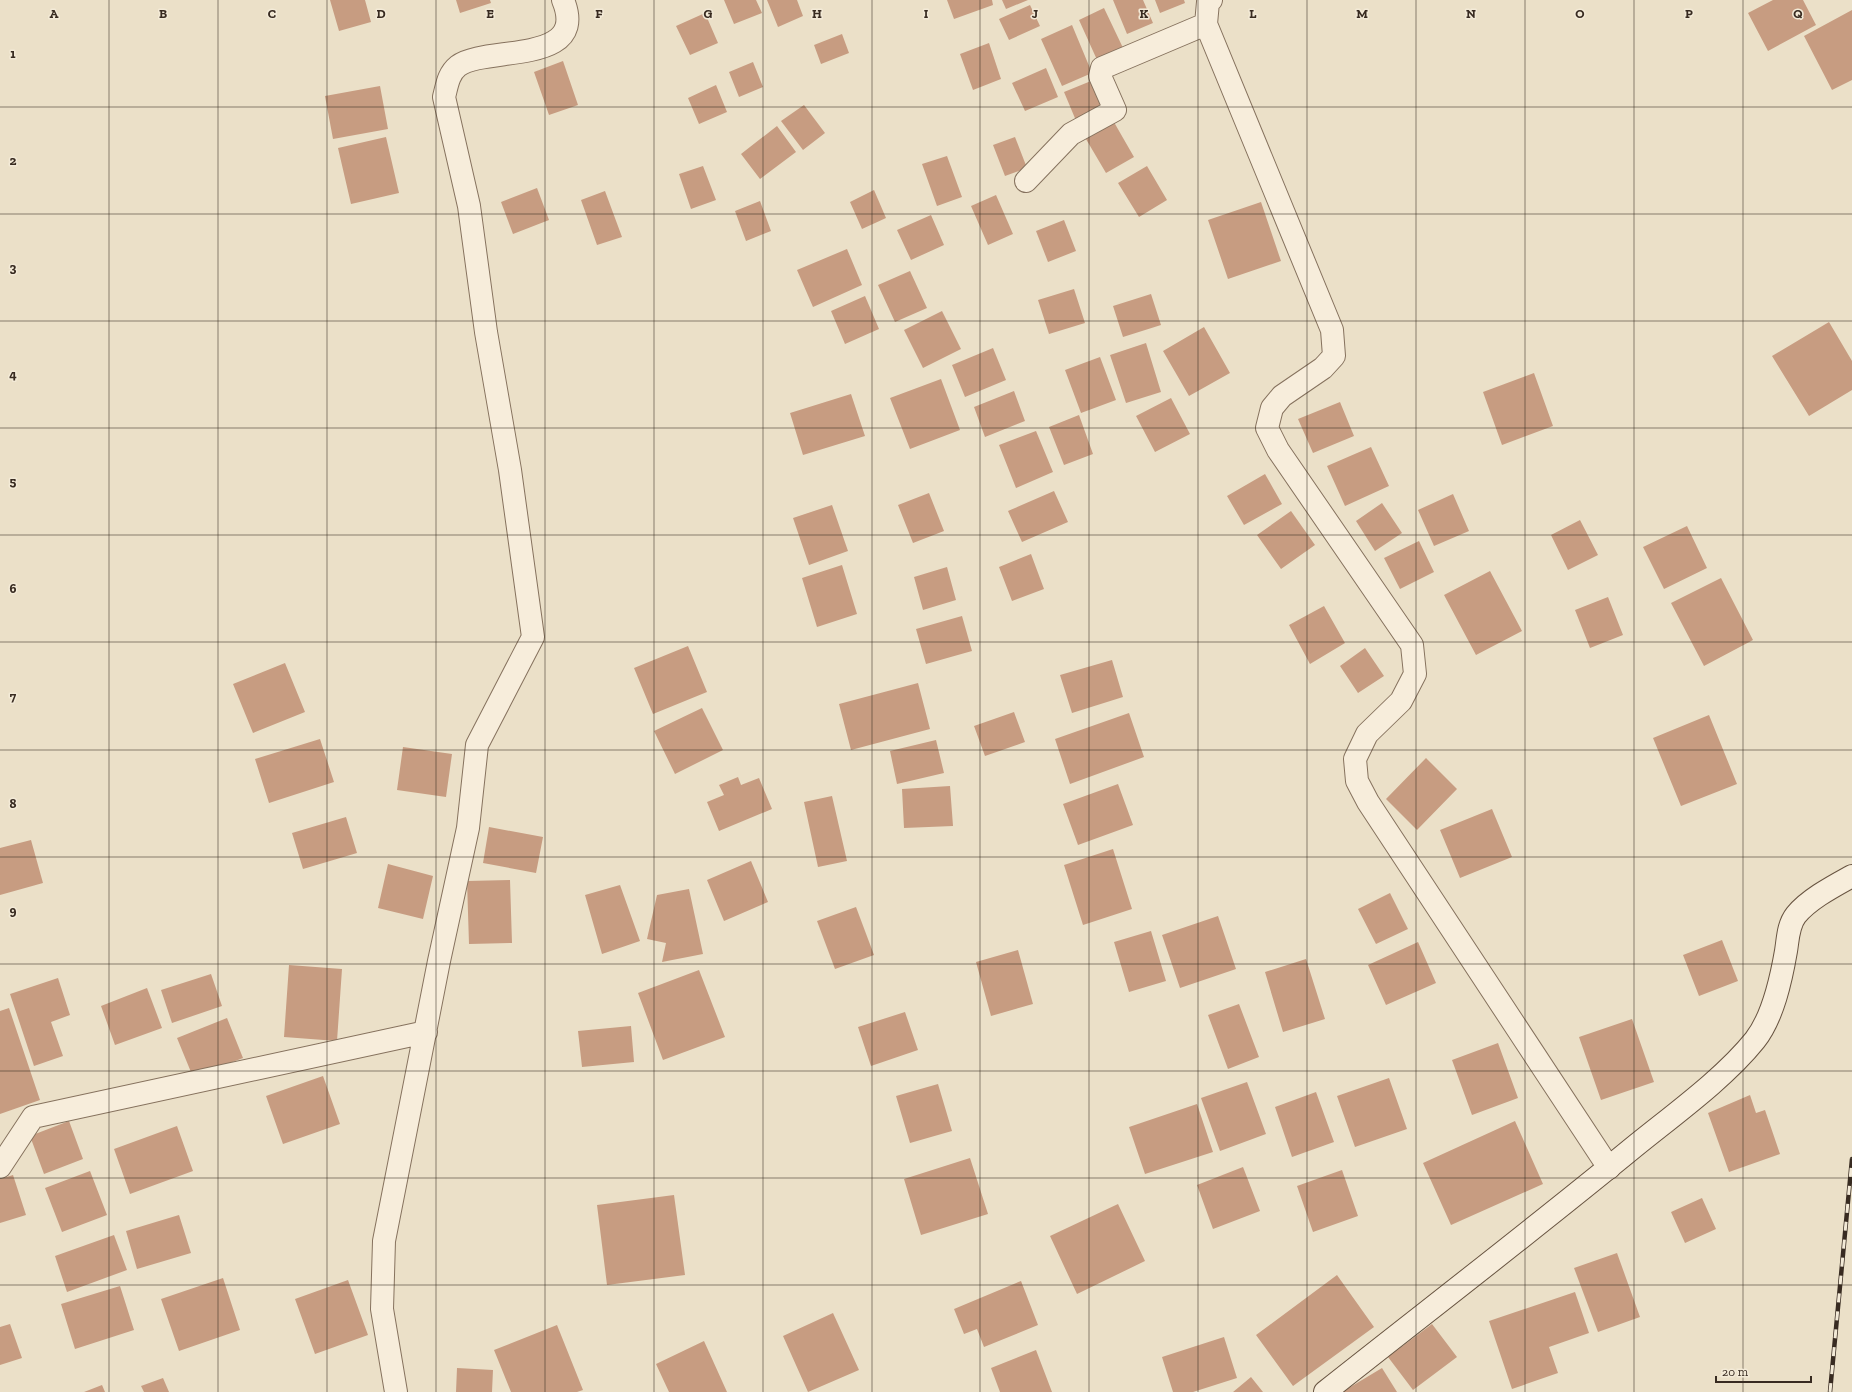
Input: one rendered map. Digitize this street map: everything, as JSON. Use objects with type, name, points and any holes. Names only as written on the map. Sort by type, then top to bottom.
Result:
[{"type":"street","points":[[396,1392],[382,1309],[384,1241],[468,828],[477,745],[533,636],[510,470],[486,332],[469,206],[444,97],[448,79],[457,67],[469,61],[542,48],[559,39],[567,25],[568,12],[563,0]]},
{"type":"street","points":[[1211,0],[1208,2],[1206,24],[1328,316],[1332,330],[1334,356],[1323,368],[1282,396],[1272,408],[1267,428],[1278,450],[1412,645],[1415,674],[1401,701],[1367,734],[1355,759],[1357,781],[1368,802],[1609,1168]]},
{"type":"street","points":[[1026,181],[1071,134],[1115,110],[1100,76],[1102,68],[1206,24]]},
{"type":"street","points":[[1325,1392],[1609,1168],[1704,1089],[1746,1051],[1760,1033],[1774,1000],[1786,953],[1790,925],[1796,915],[1826,891],[1852,876]]},
{"type":"street","points":[[0,1167],[33,1117],[426,1032]]},
{"type":"building","points":[[330,0],[365,0],[371,22],[339,31]]},
{"type":"building","points":[[456,0],[490,0],[491,3],[460,13]]},
{"type":"building","points":[[724,0],[756,0],[762,13],[734,24]]},
{"type":"building","points":[[767,0],[797,0],[803,16],[778,27]]},
{"type":"building","points":[[947,0],[992,0],[993,5],[954,19]]},
{"type":"building","points":[[1002,0],[1028,0],[1006,9]]},
{"type":"building","points":[[1113,0],[1143,0],[1153,23],[1127,34]]},
{"type":"building","points":[[1155,0],[1184,0],[1185,3],[1160,13]]},
{"type":"building","points":[[1773,0],[1803,0],[1816,25],[1768,51],[1748,13]]},
{"type":"building","points":[[1030,5],[1040,26],[1009,40],[999,19]]},
{"type":"building","points":[[1104,8],[1124,50],[1098,62],[1079,20]]},
{"type":"building","points":[[1852,10],[1852,80],[1832,90],[1804,36]]},
{"type":"building","points":[[705,13],[718,43],[690,55],[676,26]]},
{"type":"building","points":[[1072,25],[1092,73],[1062,86],[1041,39]]},
{"type":"building","points":[[842,34],[849,53],[821,64],[814,45]]},
{"type":"building","points":[[989,43],[1001,79],[973,90],[960,54]]},
{"type":"building","points":[[563,61],[578,105],[549,115],[534,72]]},
{"type":"building","points":[[753,62],[763,87],[739,97],[729,72]]},
{"type":"building","points":[[1046,68],[1058,97],[1025,111],[1012,83]]},
{"type":"building","points":[[1091,81],[1104,112],[1077,123],[1064,92]]},
{"type":"building","points":[[716,85],[727,112],[699,124],[688,98]]},
{"type":"building","points":[[380,86],[388,129],[333,139],[325,96]]},
{"type":"building","points":[[804,105],[825,133],[803,150],[781,121]]},
{"type":"building","points":[[1111,117],[1134,157],[1106,173],[1083,134]]},
{"type":"building","points":[[777,126],[796,152],[760,179],[741,154]]},
{"type":"building","points":[[386,137],[399,193],[351,204],[338,148]]},
{"type":"building","points":[[1015,137],[1027,168],[1005,176],[993,145]]},
{"type":"building","points":[[947,156],[962,197],[937,206],[922,164]]},
{"type":"building","points":[[703,166],[716,200],[691,209],[679,174]]},
{"type":"building","points":[[1147,166],[1167,200],[1139,217],[1118,183]]},
{"type":"building","points":[[537,188],[549,220],[513,234],[501,202]]},
{"type":"building","points":[[874,190],[886,218],[862,229],[850,202]]},
{"type":"building","points":[[605,191],[622,237],[597,245],[581,200]]},
{"type":"building","points":[[996,195],[1013,234],[988,245],[971,206]]},
{"type":"building","points":[[760,201],[771,231],[746,241],[735,211]]},
{"type":"building","points":[[1261,202],[1281,261],[1228,279],[1208,220]]},
{"type":"building","points":[[931,215],[944,245],[911,260],[897,230]]},
{"type":"building","points":[[1064,220],[1076,251],[1048,262],[1036,231]]},
{"type":"building","points":[[847,249],[862,285],[813,307],[797,270]]},
{"type":"building","points":[[910,271],[927,308],[895,322],[878,285]]},
{"type":"building","points":[[1074,289],[1085,323],[1049,334],[1038,300]]},
{"type":"building","points":[[1151,294],[1161,325],[1123,337],[1113,306]]},
{"type":"building","points":[[865,296],[879,329],[845,344],[831,311]]},
{"type":"building","points":[[942,311],[961,349],[923,368],[904,330]]},
{"type":"building","points":[[1829,322],[1852,361],[1852,390],[1809,416],[1772,356]]},
{"type":"building","points":[[1204,327],[1230,373],[1189,396],[1163,351]]},
{"type":"building","points":[[1146,343],[1161,392],[1126,403],[1110,355]]},
{"type":"building","points":[[993,348],[1006,380],[965,397],[952,365]]},
{"type":"building","points":[[1100,357],[1116,400],[1081,413],[1065,370]]},
{"type":"building","points":[[1534,373],[1553,426],[1502,445],[1483,392]]},
{"type":"building","points":[[941,379],[960,430],[910,449],[890,398]]},
{"type":"building","points":[[1014,391],[1025,421],[985,437],[974,407]]},
{"type":"building","points":[[851,394],[865,436],[803,455],[790,413]]},
{"type":"building","points":[[1171,398],[1190,434],[1155,452],[1136,416]]},
{"type":"building","points":[[1340,402],[1354,436],[1313,453],[1298,419]]},
{"type":"building","points":[[1079,415],[1093,454],[1064,465],[1049,427]]},
{"type":"building","points":[[1036,431],[1053,472],[1016,488],[999,445]]},
{"type":"building","points":[[1371,447],[1389,486],[1345,506],[1327,466]]},
{"type":"building","points":[[1265,474],[1282,504],[1244,525],[1227,496]]},
{"type":"building","points":[[1054,491],[1068,522],[1022,542],[1008,511]]},
{"type":"building","points":[[929,493],[944,531],[913,543],[898,505]]},
{"type":"building","points":[[1453,494],[1469,531],[1434,546],[1418,510]]},
{"type":"building","points":[[1382,503],[1402,533],[1375,551],[1356,521]]},
{"type":"building","points":[[832,505],[848,551],[809,565],[793,518]]},
{"type":"building","points":[[1291,511],[1315,545],[1281,569],[1257,535]]},
{"type":"building","points":[[1580,520],[1598,555],[1568,570],[1551,535]]},
{"type":"building","points":[[1687,526],[1707,568],[1664,589],[1643,547]]},
{"type":"building","points":[[1419,541],[1434,572],[1400,589],[1384,558]]},
{"type":"building","points":[[1031,554],[1044,589],[1012,601],[999,567]]},
{"type":"building","points":[[842,565],[857,614],[817,627],[802,578]]},
{"type":"building","points":[[947,567],[956,600],[923,610],[914,577]]},
{"type":"building","points":[[1490,571],[1522,631],[1476,655],[1444,595]]},
{"type":"building","points":[[1721,578],[1753,640],[1704,666],[1671,603]]},
{"type":"building","points":[[1608,597],[1623,635],[1590,648],[1575,610]]},
{"type":"building","points":[[1324,606],[1345,643],[1310,664],[1289,625]]},
{"type":"building","points":[[962,616],[972,651],[926,664],[916,629]]},
{"type":"building","points":[[688,646],[707,692],[653,714],[634,668]]},
{"type":"building","points":[[1365,648],[1384,676],[1358,693],[1340,666]]},
{"type":"building","points":[[1112,660],[1123,697],[1072,713],[1060,675]]},
{"type":"building","points":[[285,663],[305,712],[253,733],[233,684]]},
{"type":"building","points":[[918,683],[930,729],[851,750],[839,704]]},
{"type":"building","points":[[702,708],[723,750],[675,774],[654,731]]},
{"type":"building","points":[[1014,712],[1025,742],[985,756],[974,726]]},
{"type":"building","points":[[1129,713],[1144,757],[1070,784],[1055,739]]},
{"type":"building","points":[[1709,715],[1737,784],[1681,806],[1653,738]]},
{"type":"building","points":[[320,739],[334,782],[269,803],[255,759]]},
{"type":"building","points":[[936,740],[944,773],[897,784],[890,751]]},
{"type":"building","points":[[403,747],[452,754],[446,797],[397,790]]},
{"type":"building","points":[[1426,758],[1457,789],[1417,830],[1386,799]]},
{"type":"building","points":[[738,777],[741,785],[759,778],[772,809],[719,831],[707,802],[724,795],[719,785]]},
{"type":"building","points":[[1118,784],[1133,825],[1078,845],[1063,804]]},
{"type":"building","points":[[950,786],[953,826],[904,828],[902,789]]},
{"type":"building","points":[[832,796],[847,861],[818,867],[804,802]]},
{"type":"building","points":[[1492,809],[1512,857],[1460,878],[1440,830]]},
{"type":"building","points":[[346,817],[357,853],[303,869],[292,833]]},
{"type":"building","points":[[489,827],[543,837],[536,873],[483,863]]},
{"type":"building","points":[[31,840],[43,883],[0,895],[0,848]]},
{"type":"building","points":[[1113,849],[1132,909],[1083,925],[1064,865]]},
{"type":"building","points":[[751,861],[768,902],[724,921],[707,880]]},
{"type":"building","points":[[388,864],[433,876],[423,919],[378,908]]},
{"type":"building","points":[[510,880],[512,943],[469,944],[467,881]]},
{"type":"building","points":[[620,885],[640,941],[602,954],[585,895]]},
{"type":"building","points":[[689,889],[703,954],[662,962],[666,943],[647,939],[657,895]]},
{"type":"building","points":[[1390,893],[1408,929],[1376,944],[1358,909]]},
{"type":"building","points":[[856,907],[874,955],[835,969],[817,921]]},
{"type":"building","points":[[1218,916],[1236,969],[1180,988],[1162,935]]},
{"type":"building","points":[[1151,931],[1166,981],[1129,992],[1114,942]]},
{"type":"building","points":[[1722,940],[1738,981],[1699,996],[1683,955]]},
{"type":"building","points":[[1418,942],[1436,983],[1386,1005],[1368,965]]},
{"type":"building","points":[[1018,950],[1033,1004],[991,1016],[976,962]]},
{"type":"building","points":[[1306,959],[1325,1019],[1283,1032],[1265,972]]},
{"type":"building","points":[[289,965],[342,969],[337,1041],[284,1037]]},
{"type":"building","points":[[699,970],[725,1037],[663,1060],[638,993]]},
{"type":"building","points":[[211,974],[222,1006],[172,1023],[161,990]]},
{"type":"building","points":[[58,978],[70,1015],[51,1022],[63,1056],[34,1066],[10,994]]},
{"type":"building","points":[[147,988],[162,1028],[115,1045],[101,1006]]},
{"type":"building","points":[[1239,1004],[1259,1057],[1228,1069],[1208,1015]]},
{"type":"building","points":[[9,1008],[40,1100],[0,1114],[0,1011]]},
{"type":"building","points":[[905,1012],[918,1050],[871,1066],[858,1027]]},
{"type":"building","points":[[227,1018],[243,1058],[193,1077],[177,1038]]},
{"type":"building","points":[[1632,1019],[1654,1082],[1601,1100],[1579,1037]]},
{"type":"building","points":[[631,1026],[634,1062],[582,1067],[578,1031]]},
{"type":"building","points":[[1498,1043],[1518,1098],[1472,1115],[1452,1060]]},
{"type":"building","points":[[323,1076],[340,1124],[283,1144],[266,1096]]},
{"type":"building","points":[[1389,1078],[1407,1129],[1355,1147],[1337,1096]]},
{"type":"building","points":[[1247,1082],[1266,1134],[1220,1151],[1201,1098]]},
{"type":"building","points":[[938,1084],[952,1131],[910,1143],[896,1096]]},
{"type":"building","points":[[1316,1092],[1334,1142],[1292,1157],[1275,1107]]},
{"type":"building","points":[[1750,1095],[1756,1113],[1765,1110],[1780,1154],[1729,1172],[1708,1113]]},
{"type":"building","points":[[1197,1104],[1213,1152],[1145,1174],[1129,1127]]},
{"type":"building","points":[[69,1121],[83,1159],[44,1174],[30,1136]]},
{"type":"building","points":[[1515,1121],[1543,1184],[1451,1225],[1423,1163]]},
{"type":"building","points":[[177,1126],[193,1171],[130,1194],[114,1149]]},
{"type":"building","points":[[970,1158],[988,1214],[921,1235],[904,1179]]},
{"type":"building","points":[[1243,1167],[1260,1211],[1213,1229],[1197,1185]]},
{"type":"building","points":[[1342,1170],[1358,1216],[1313,1232],[1297,1186]]},
{"type":"building","points":[[90,1171],[107,1215],[62,1232],[45,1188]]},
{"type":"building","points":[[13,1175],[26,1215],[0,1223],[0,1179]]},
{"type":"building","points":[[674,1195],[685,1275],[607,1285],[597,1205]]},
{"type":"building","points":[[1702,1198],[1716,1229],[1685,1243],[1671,1212]]},
{"type":"building","points":[[1118,1204],[1145,1261],[1077,1294],[1050,1236]]},
{"type":"building","points":[[179,1215],[191,1253],[137,1269],[126,1231]]},
{"type":"building","points":[[114,1235],[127,1270],[67,1292],[55,1256]]},
{"type":"building","points":[[1617,1253],[1640,1317],[1598,1332],[1574,1268]]},
{"type":"building","points":[[1337,1275],[1374,1327],[1293,1386],[1256,1335]]},
{"type":"building","points":[[223,1278],[240,1330],[179,1351],[161,1299]]},
{"type":"building","points":[[348,1280],[368,1335],[315,1354],[295,1299]]},
{"type":"building","points":[[1021,1281],[1038,1325],[984,1347],[977,1329],[964,1334],[954,1309]]},
{"type":"building","points":[[120,1286],[134,1330],[75,1349],[61,1304]]},
{"type":"building","points":[[1575,1292],[1589,1333],[1549,1347],[1558,1373],[1512,1389],[1489,1321]]},
{"type":"building","points":[[833,1313],[859,1370],[808,1392],[783,1336]]},
{"type":"building","points":[[10,1324],[22,1358],[0,1365],[0,1327]]},
{"type":"building","points":[[1432,1324],[1457,1357],[1413,1390],[1388,1357]]},
{"type":"building","points":[[557,1325],[583,1390],[577,1392],[511,1392],[494,1350]]},
{"type":"building","points":[[1224,1337],[1237,1378],[1193,1392],[1173,1392],[1162,1357]]},
{"type":"building","points":[[704,1341],[727,1392],[669,1392],[656,1364]]},
{"type":"building","points":[[1036,1350],[1052,1392],[1000,1392],[991,1368]]},
{"type":"building","points":[[457,1368],[493,1370],[492,1392],[456,1392]]},
{"type":"building","points":[[1382,1368],[1397,1392],[1342,1392]]},
{"type":"building","points":[[1251,1377],[1263,1392],[1233,1392]]},
{"type":"building","points":[[163,1378],[169,1392],[144,1392],[141,1386]]},
{"type":"building","points":[[102,1385],[105,1392],[84,1392]]},
{"type":"railway","points":[[1830,1392],[1852,1159]]}]
